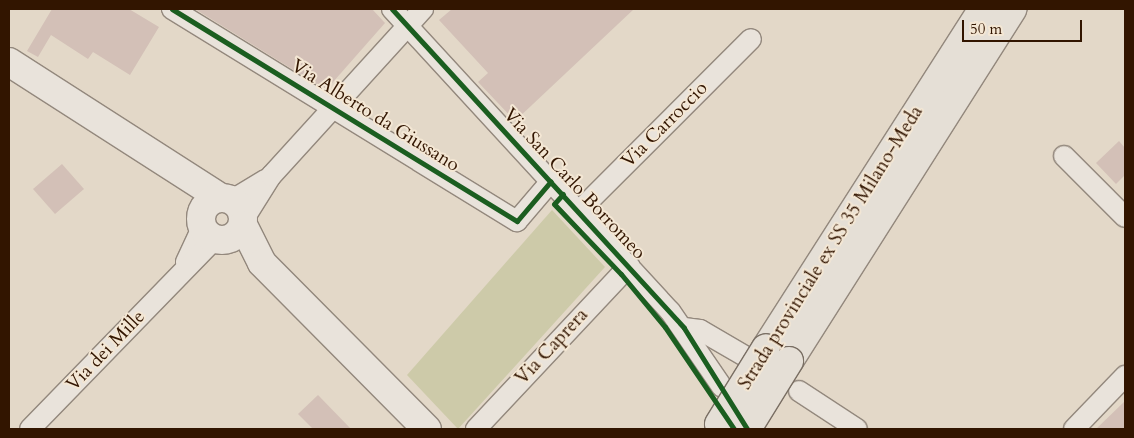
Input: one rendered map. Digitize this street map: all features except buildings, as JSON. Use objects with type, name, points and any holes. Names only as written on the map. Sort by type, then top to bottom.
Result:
[{"type":"highway","name":"Strada provinciale ex SS 35 Milano-Meda","points":[[717,427],[957,74],[994,14]]},
{"type":"highway","name":"Strada provinciale ex SS 35 Milano-Meda","points":[[747,429],[766,355]]},
{"type":"street","name":"Via Alberto da Giussano","points":[[172,9],[517,221],[551,181]]},
{"type":"street","name":"Via San Carlo Borromeo","points":[[392,9],[579,211],[684,328],[722,387]]},
{"type":"street","points":[[210,231],[235,236],[234,210],[271,176],[423,9]]},
{"type":"street","name":"Via Carroccio","points":[[579,211],[751,39]]},
{"type":"street","points":[[9,62],[158,156],[234,210],[262,262]]},
{"type":"street","points":[[158,156],[210,231],[262,262],[427,429]]},
{"type":"street","points":[[1064,156],[1122,209]]},
{"type":"street","points":[[210,231],[206,204],[234,210]]},
{"type":"street","name":"Via dei Mille","points":[[30,429],[182,273],[210,231]]},
{"type":"street","name":"Via Caprera","points":[[476,429],[629,266]]},
{"type":"street","points":[[684,328],[700,330],[766,355]]},
{"type":"street","points":[[1074,429],[1125,376]]},
{"type":"street","points":[[799,391],[857,429]]},
{"type":"shaded area","points":[[552,210],[605,267],[458,429],[407,375]]},
{"type":"cycle path","points":[[172,9],[517,221],[551,181]]},
{"type":"cycle path","points":[[392,9],[684,328],[747,429]]},
{"type":"cycle path","points":[[563,194],[554,204],[621,274],[665,327],[734,429]]}]
